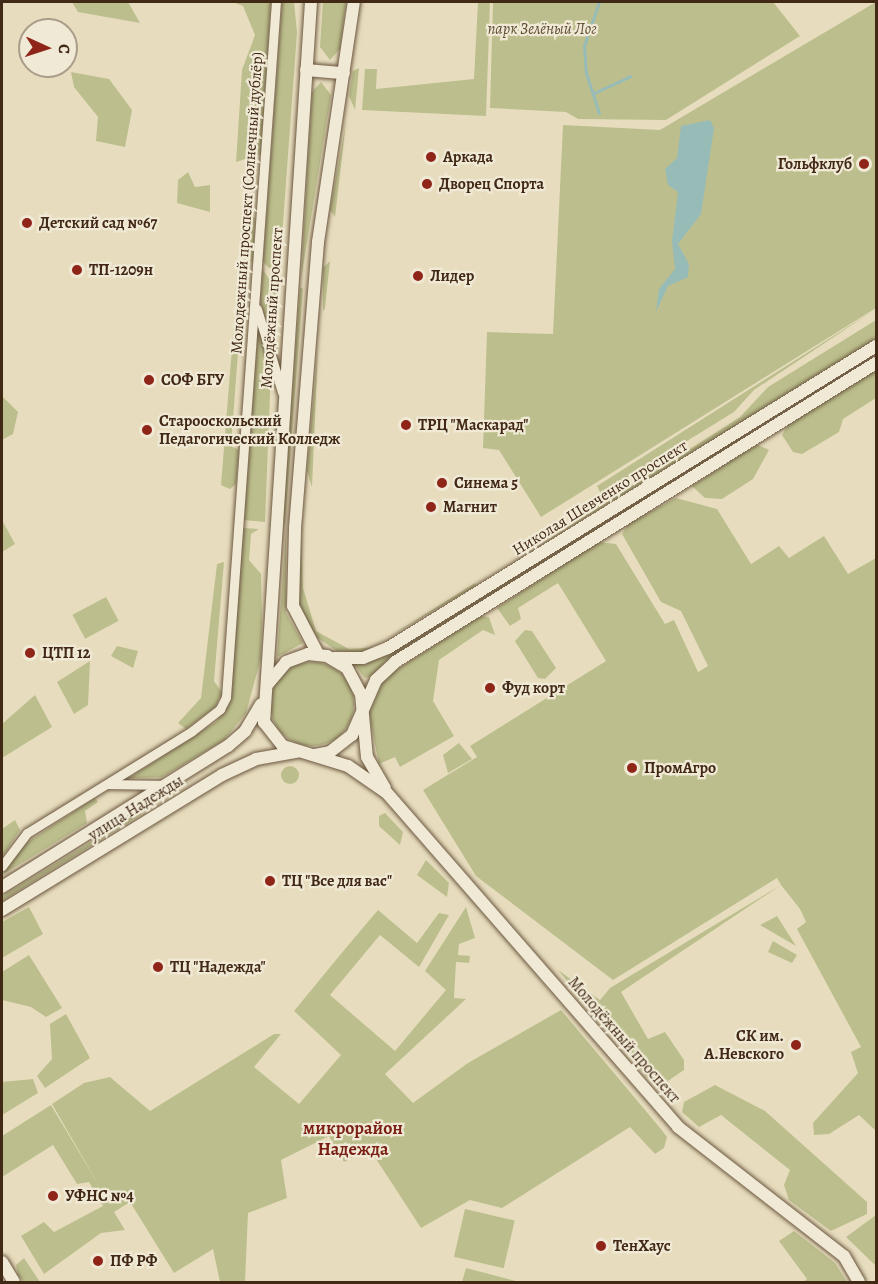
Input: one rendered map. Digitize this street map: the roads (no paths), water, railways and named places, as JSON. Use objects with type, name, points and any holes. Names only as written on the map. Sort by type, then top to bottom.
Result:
[{"type":"main road","name":"Молодёжный проспект","points":[[310,2],[282,392],[265,688],[262,703],[271,735],[296,752],[348,766],[387,793]]},
{"type":"main road","points":[[318,654],[295,618],[292,585],[310,316],[354,2]]},
{"type":"main road","points":[[306,70],[344,73]]},
{"type":"main road","name":"Николая Шевченко проспект","points":[[334,658],[363,658],[388,648],[876,346]]},
{"type":"main road","name":"Николая Шевченко проспект","points":[[362,711],[376,680],[395,662],[876,363]]},
{"type":"main road","points":[[763,417],[770,429]]},
{"type":"main road","name":"Молодёжный проспект","points":[[265,688],[286,662],[318,654],[334,658],[356,681],[367,757],[387,793],[678,1127],[844,1256],[859,1282]]},
{"type":"main road","name":"улица Надежды","points":[[2,887],[168,785],[245,731],[262,703]]},
{"type":"main road","points":[[311,755],[343,744],[362,711]]},
{"type":"main road","name":"улица Надежды","points":[[2,910],[222,775],[256,759],[296,752]]},
{"type":"main road","points":[[2,1262],[14,1282]]},
{"type":"street","name":"Молодежный проспект (Солнечный дублёр)","points":[[2,866],[27,833],[108,784],[220,709],[226,697],[276,2]]},
{"type":"street","points":[[255,303],[282,392]]},
{"type":"street","points":[[108,784],[168,785]]},
{"type":"water","points":[[710,120],[714,128],[701,214],[678,244],[689,264],[688,277],[668,286],[656,312],[659,289],[675,269],[672,241],[678,192],[668,185],[665,169],[677,158],[681,126]]},
{"type":"waterway","points":[[599,2],[584,46],[586,73],[599,113]]},
{"type":"waterway","points":[[594,93],[630,76]]},
{"type":"place","name":"Аркада","points":[[431,157]]},
{"type":"place","name":"Гольфклуб","points":[[864,164]]},
{"type":"place","name":"Дворец Спорта","points":[[427,184]]},
{"type":"place","name":"Детский сад №67","points":[[27,223]]},
{"type":"place","name":"ТП-1209н","points":[[77,270]]},
{"type":"place","name":"Лидер","points":[[418,276]]},
{"type":"place","name":"СОФ БГУ","points":[[149,380]]},
{"type":"place","name":"ТРЦ \"Маскарад\"","points":[[406,425]]},
{"type":"place","name":"Старооскольский Педагогический Колледж","points":[[147,430]]},
{"type":"place","name":"Синема 5","points":[[442,483]]},
{"type":"place","name":"Магнит","points":[[431,507]]},
{"type":"place","name":"ЦТП 12","points":[[30,653]]},
{"type":"place","name":"Фуд корт","points":[[490,688]]},
{"type":"place","name":"ПромАгро","points":[[632,768]]},
{"type":"place","name":"ТЦ \"Все для вас\"","points":[[270,881]]},
{"type":"place","name":"ТЦ \"Надежда\"","points":[[158,967]]},
{"type":"place","name":"СК им. А.Невского","points":[[796,1045]]},
{"type":"place","name":"УФНС №4","points":[[53,1196]]},
{"type":"place","name":"ТенХаус","points":[[601,1246]]},
{"type":"place","name":"ПФ РФ","points":[[98,1261]]},
{"type":"district","name":"микрорайон Надежда","points":[[353,1139]]},
{"type":"park label","name":"парк Зелёный Лог","points":[[542,29]]}]
